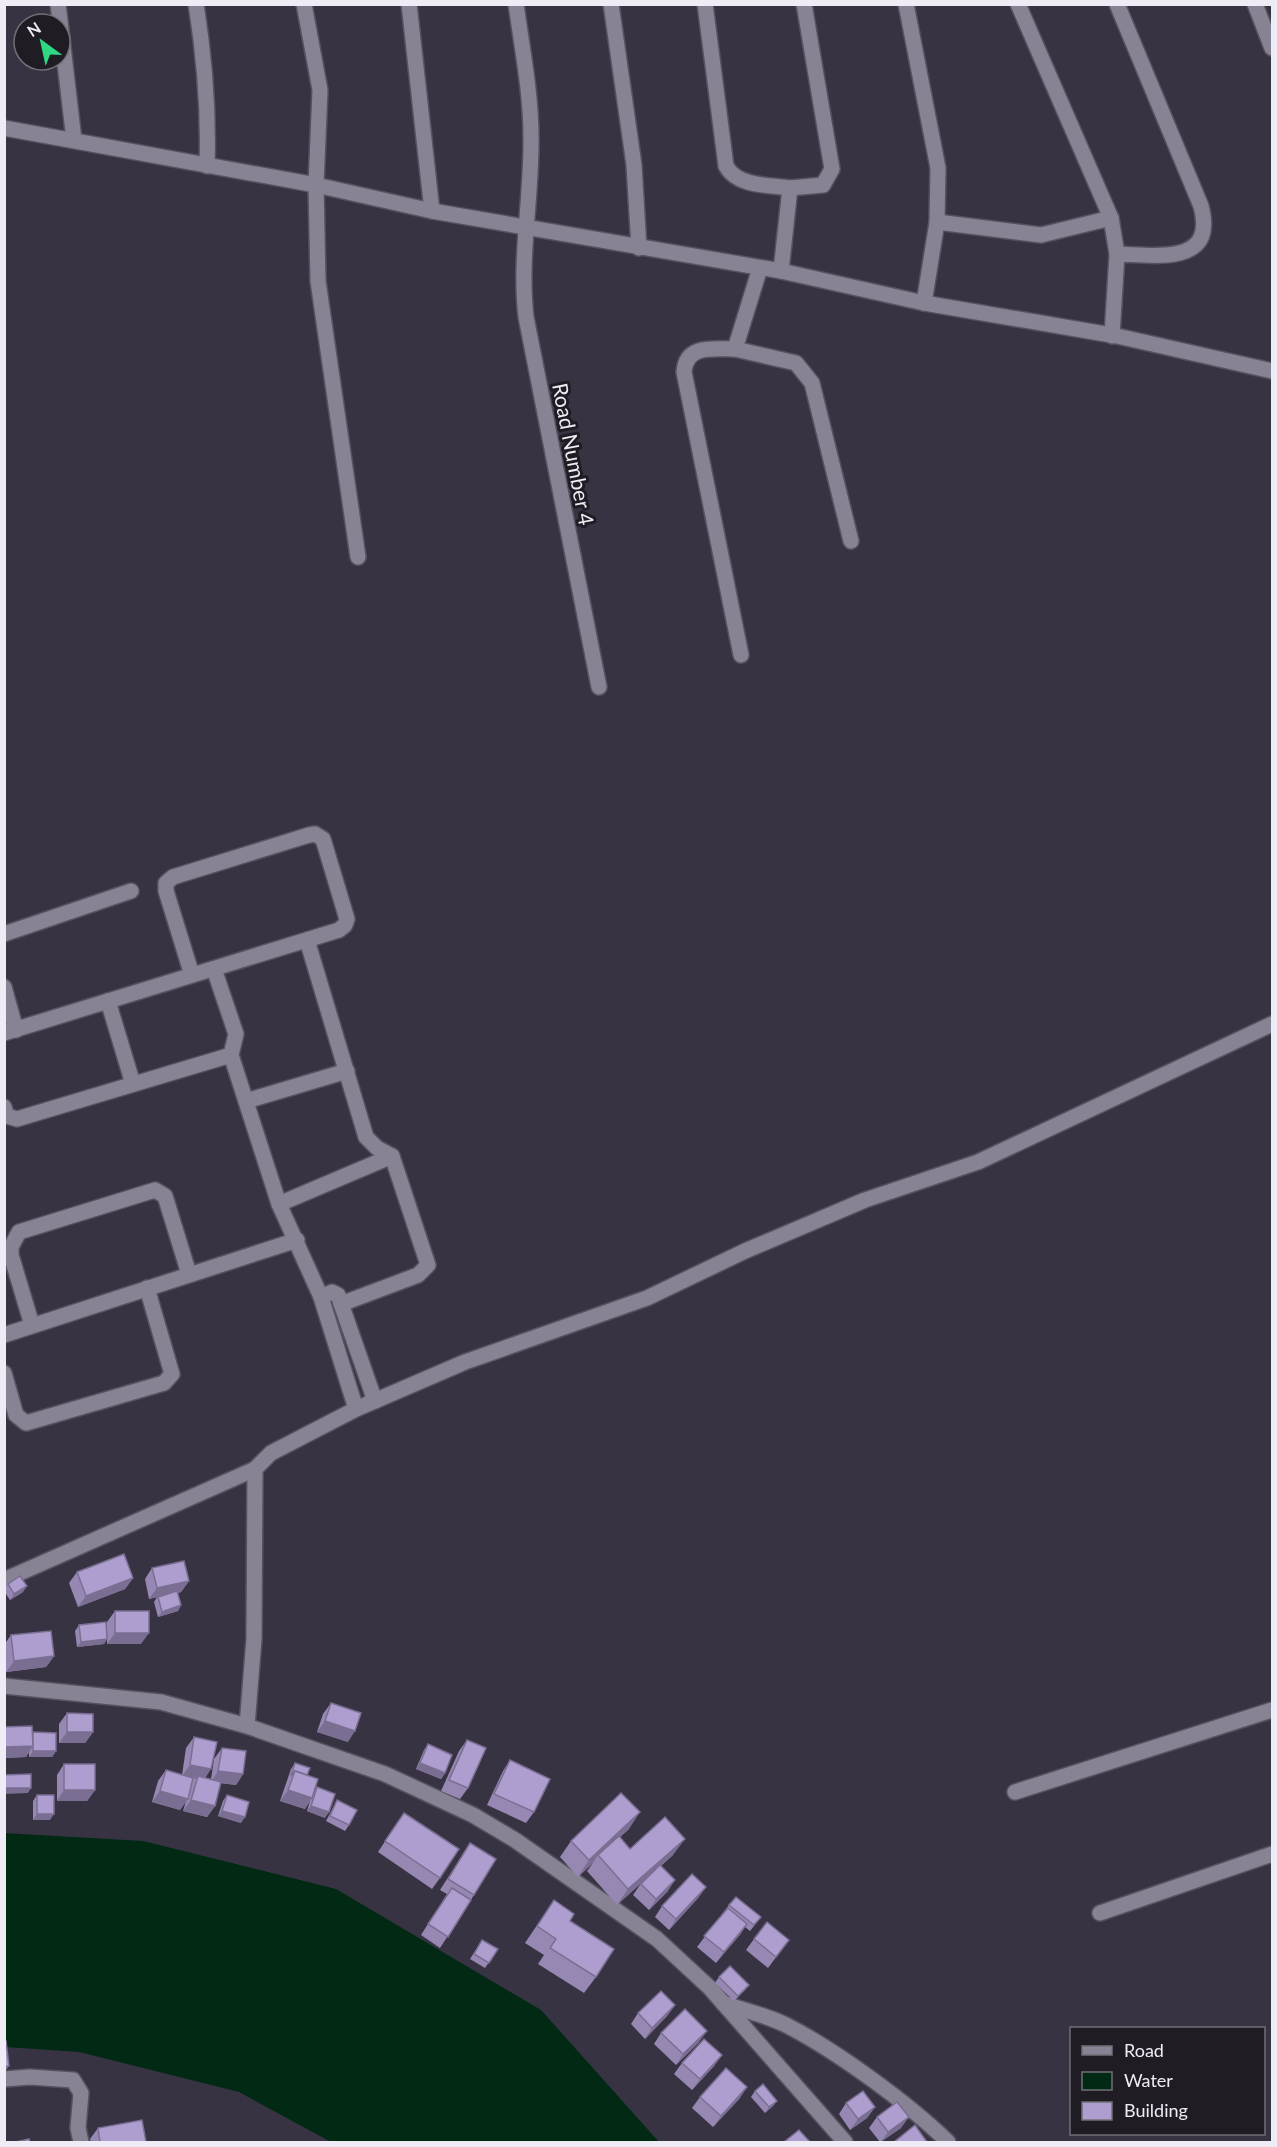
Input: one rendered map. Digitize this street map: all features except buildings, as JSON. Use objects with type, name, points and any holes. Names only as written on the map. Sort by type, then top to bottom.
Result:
[{"type":"street","points":[[58,4],[74,140]]},
{"type":"street","points":[[196,4],[206,65],[209,109],[207,166]]},
{"type":"street","points":[[304,4],[320,90],[316,185],[318,281],[358,557]]},
{"type":"street","points":[[409,4],[432,212]]},
{"type":"street","name":"Road Number 4","points":[[516,4],[531,112],[523,290],[526,317],[599,687]]},
{"type":"street","points":[[611,4],[634,165],[639,248]]},
{"type":"street","points":[[705,4],[726,166],[731,174],[742,181],[790,188],[823,185],[829,179],[832,169],[804,4]]},
{"type":"street","points":[[906,4],[938,168],[937,222],[924,303]]},
{"type":"street","points":[[1018,4],[1111,218],[1117,254],[1112,336]]},
{"type":"street","points":[[1117,4],[1202,206],[1205,221],[1203,237],[1190,250],[1173,255],[1117,254]]},
{"type":"street","points":[[1255,4],[1272,48]]},
{"type":"street","points":[[4,128],[316,185],[432,212],[781,271],[924,303],[1112,336],[1272,371]]},
{"type":"street","points":[[781,271],[790,188]]},
{"type":"street","points":[[937,222],[1041,235],[1111,218]]},
{"type":"street","points":[[735,348],[760,268]]},
{"type":"street","points":[[741,655],[684,372],[685,360],[691,353],[703,349],[735,348],[796,363],[806,372],[812,382],[850,541]]},
{"type":"street","points":[[4,987],[10,1032],[339,930],[345,926],[346,919],[322,839],[315,834],[173,877],[166,883],[166,891],[192,975]]},
{"type":"street","points":[[4,934],[131,891]]},
{"type":"street","points":[[307,940],[366,1137],[376,1148],[392,1156],[428,1265],[418,1275],[341,1304]]},
{"type":"street","points":[[214,969],[236,1034],[231,1055],[279,1204],[321,1297],[356,1409]]},
{"type":"street","points":[[108,1001],[133,1084]]},
{"type":"street","points":[[4,1580],[255,1469],[271,1452],[356,1409],[465,1362],[648,1298],[745,1251],[865,1200],[978,1162],[1272,1024]]},
{"type":"street","points":[[4,1107],[7,1116],[17,1119],[231,1055]]},
{"type":"street","points":[[246,1101],[346,1071]]},
{"type":"street","points":[[279,1204],[392,1156]]},
{"type":"street","points":[[32,1325],[11,1255],[10,1247],[19,1232],[155,1190],[165,1196],[189,1274]]},
{"type":"street","points":[[4,1335],[297,1240]]},
{"type":"street","points":[[4,1373],[16,1415],[26,1424],[164,1383],[172,1374],[147,1288]]},
{"type":"street","points":[[321,1297],[336,1293],[375,1401]]},
{"type":"street","points":[[247,1726],[254,1639],[255,1469]]},
{"type":"street","points":[[4,1686],[161,1702],[247,1726],[385,1774],[499,1830],[657,1939],[723,2003],[845,2142]]},
{"type":"street","points":[[1015,1792],[1272,1710]]},
{"type":"street","points":[[1100,1913],[1272,1854]]},
{"type":"street","points":[[723,2003],[783,2024],[835,2055],[931,2125],[948,2142]]},
{"type":"street","points":[[4,2079],[30,2077],[73,2080],[81,2092],[78,2128],[81,2142]]},
{"type":"water","points":[[4,1833],[143,1841],[336,1889],[541,2010],[659,2142],[331,2142],[239,2092],[79,2052],[5,2047]]}]
